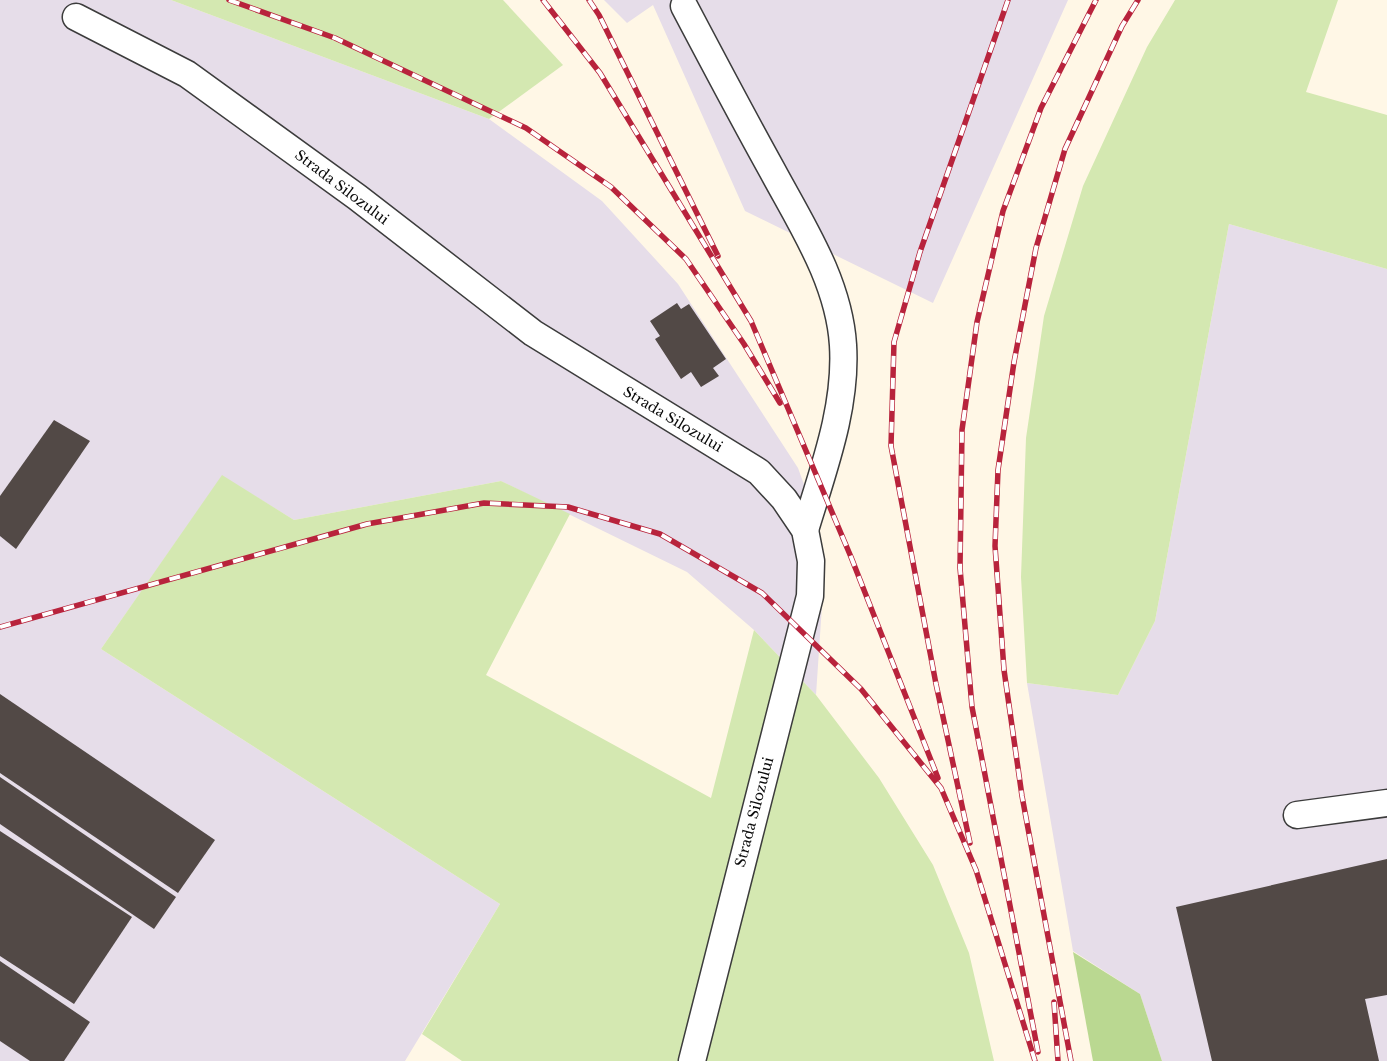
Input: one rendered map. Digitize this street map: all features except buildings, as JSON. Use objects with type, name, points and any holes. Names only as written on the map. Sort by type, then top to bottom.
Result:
[{"type":"street","points":[[684,6],[817,255],[836,305],[843,344],[841,397],[805,530]]},
{"type":"street","name":"Strada Silozului","points":[[76,17],[187,74],[357,197],[533,333],[759,472],[784,499],[805,530],[811,561],[810,596],[692,1061]]},
{"type":"street","points":[[1297,815],[1387,803]]},
{"type":"shaded area","points":[[0,0],[171,0],[489,119],[602,201],[678,284],[798,468],[818,523],[825,561],[816,695],[754,630],[687,572],[501,481],[294,520],[222,476],[101,649],[500,904],[405,1061],[0,1061]]},
{"type":"shaded area","points":[[604,0],[1068,0],[933,303],[745,211],[653,5],[627,23]]},
{"type":"shaded area","points":[[1229,224],[1387,269],[1387,1061],[1162,1061],[1140,994],[1073,951],[1027,683],[1118,695],[1155,621]]},
{"type":"green space","points":[[171,0],[503,0],[563,65],[489,119]]},
{"type":"green space","points":[[1175,0],[1338,0],[1306,92],[1387,115],[1387,269],[1229,224],[1155,621],[1118,695],[1027,683],[1021,577],[1026,438],[1044,316],[1083,186],[1147,47]]},
{"type":"green space","points":[[222,475],[294,520],[501,481],[570,514],[486,675],[711,798],[754,630],[816,695],[879,778],[933,865],[969,953],[994,1061],[462,1061],[422,1034],[500,904],[101,649]]},
{"type":"green space","points":[[1073,952],[1140,994],[1162,1061],[1093,1061]]},
{"type":"railway","points":[[229,0],[335,38],[526,128],[611,187],[686,259],[744,344],[780,403]]},
{"type":"railway","points":[[543,0],[600,73],[751,321],[851,557],[938,778]]},
{"type":"railway","points":[[589,0],[599,15],[718,256]]},
{"type":"railway","points":[[970,843],[936,684],[891,446],[894,342],[920,252],[1008,0]]},
{"type":"railway","points":[[1038,1052],[972,707],[960,568],[962,430],[977,322],[1003,211],[1041,108],[1096,0]]},
{"type":"railway","points":[[1071,1061],[1022,796],[1004,670],[995,546],[998,470],[1014,362],[1036,248],[1065,149],[1122,26],[1138,0]]},
{"type":"railway","points":[[0,627],[367,524],[484,503],[568,507],[660,534],[762,593],[861,689],[941,788],[976,870],[1035,1061]]},
{"type":"railway","points":[[1054,1002],[1058,1061]]}]
